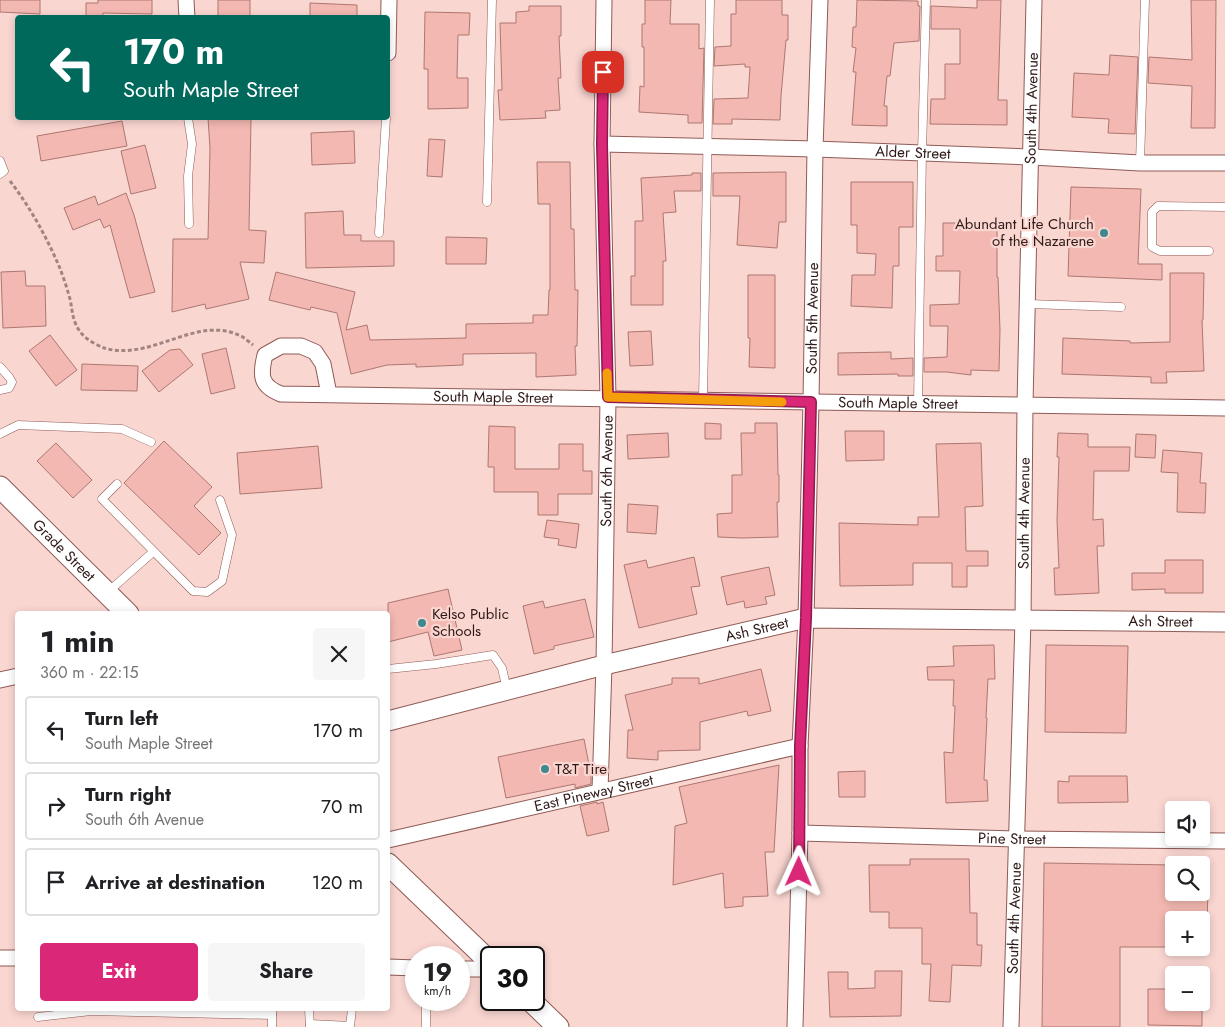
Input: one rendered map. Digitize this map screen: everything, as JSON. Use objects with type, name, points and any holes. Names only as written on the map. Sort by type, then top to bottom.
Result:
[{"type":"main road","name":"Grade Street","points":[[0,487],[108,593],[123,611]]},
{"type":"main road","points":[[390,866],[480,952]]},
{"type":"main road","points":[[541,1011],[558,1027]]},
{"type":"street","points":[[186,0],[187,15]]},
{"type":"street","points":[[389,0],[389,15]]},
{"type":"street","name":"South 6th Avenue","points":[[600,791],[608,397],[602,144],[604,0]]},
{"type":"street","name":"South 5th Avenue","points":[[795,1027],[800,833],[800,746],[806,618],[811,402],[814,149],[820,0]]},
{"type":"street","name":"South 4th Avenue","points":[[1011,1027],[1023,620],[1025,405],[1034,0]]},
{"type":"street","name":"Alder Street","points":[[602,144],[814,149],[1140,163],[1225,163]]},
{"type":"street","points":[[265,355],[281,346],[301,346],[315,352],[323,364],[329,394]]},
{"type":"street","name":"South Maple Street","points":[[265,355],[261,370],[264,382],[272,390],[281,394],[608,397],[1225,408]]},
{"type":"street","name":"Ash Street","points":[[390,720],[604,665],[806,618],[1225,622]]},
{"type":"street","points":[[0,680],[15,677]]},
{"type":"street","name":"East Pineway Street","points":[[390,840],[800,746]]},
{"type":"street","name":"Pine Street","points":[[800,833],[1225,841]]},
{"type":"street","points":[[0,958],[15,958]]},
{"type":"street","points":[[390,967],[405,968]]},
{"type":"lane","points":[[487,202],[492,0]]},
{"type":"lane","points":[[703,400],[710,0]]},
{"type":"lane","points":[[918,403],[926,0]]},
{"type":"lane","points":[[1140,163],[1145,0]]},
{"type":"lane","points":[[188,120],[192,144],[188,176],[189,224]]},
{"type":"lane","points":[[379,233],[386,120]]},
{"type":"lane","points":[[0,161],[2,173]]},
{"type":"lane","points":[[1209,251],[1160,252],[1152,247],[1152,212],[1158,206],[1225,207]]},
{"type":"lane","points":[[1028,304],[1121,307]]},
{"type":"lane","points":[[0,367],[10,377],[12,382],[9,388],[0,390]]},
{"type":"lane","points":[[0,434],[18,425],[122,429],[151,442]]},
{"type":"lane","points":[[117,484],[102,499],[193,591],[207,592],[222,581],[232,535],[220,500]]},
{"type":"lane","points":[[108,593],[153,552]]},
{"type":"lane","points":[[390,669],[493,655],[502,668],[507,690]]},
{"type":"lane","points":[[38,1017],[92,1011],[272,1012],[272,1027]]},
{"type":"lane","points":[[309,1011],[310,1026],[350,1026],[352,1011]]},
{"type":"lane","points":[[426,1011],[426,1027]]},
{"type":"path","points":[[2,173],[28,205],[59,267],[70,299],[72,318],[83,335],[98,346],[113,350],[132,351],[154,347],[199,331],[223,331],[242,336],[265,355]]},
{"type":"building","points":[[0,0],[40,0],[40,14],[0,12]]},
{"type":"building","points":[[98,0],[152,0],[152,14],[103,13],[103,15],[86,15],[86,3],[98,3]]},
{"type":"building","points":[[218,0],[250,0],[250,15],[218,15]]},
{"type":"building","points":[[645,0],[671,0],[670,24],[699,24],[699,49],[704,48],[702,123],[688,123],[688,115],[639,112],[640,86],[644,87],[642,24],[645,24]]},
{"type":"building","points":[[736,0],[782,0],[782,15],[788,15],[788,40],[786,40],[780,120],[732,119],[732,124],[713,124],[714,99],[748,98],[750,67],[745,67],[745,64],[714,66],[715,47],[731,46],[731,14],[736,14]]},
{"type":"building","points":[[857,0],[918,1],[918,6],[920,6],[919,41],[894,43],[890,76],[887,76],[884,106],[887,106],[887,126],[852,125],[856,72],[853,72],[856,48],[852,47],[853,27],[856,27]]},
{"type":"building","points":[[977,0],[1001,0],[998,100],[1007,100],[1007,125],[930,124],[931,99],[945,99],[945,64],[960,64],[960,29],[931,29],[931,6],[977,8]]},
{"type":"building","points":[[1191,0],[1216,0],[1215,128],[1191,128],[1192,86],[1148,83],[1149,57],[1192,60]]},
{"type":"building","points":[[310,3],[357,5],[357,15],[310,15]]},
{"type":"building","points":[[529,6],[561,6],[561,36],[559,36],[561,78],[558,78],[560,110],[545,111],[546,118],[500,120],[498,90],[502,90],[500,23],[516,23],[516,12],[529,11]]},
{"type":"building","points":[[425,12],[470,13],[469,35],[458,35],[457,78],[468,78],[468,108],[428,109],[428,69],[424,69]]},
{"type":"building","points":[[1110,55],[1138,57],[1135,134],[1108,133],[1109,119],[1072,117],[1074,73],[1109,75]]},
{"type":"building","points":[[208,120],[251,120],[249,230],[266,231],[264,263],[240,262],[249,299],[206,309],[205,304],[172,312],[173,239],[208,239],[210,148]]},
{"type":"building","points":[[122,121],[127,146],[41,161],[37,136]]},
{"type":"building","points":[[354,131],[355,163],[312,165],[311,133]]},
{"type":"building","points":[[429,139],[445,140],[442,177],[427,176]]},
{"type":"building","points":[[145,145],[156,188],[131,194],[121,151]]},
{"type":"building","points":[[537,162],[570,162],[571,229],[574,229],[575,290],[578,290],[577,346],[575,346],[576,375],[536,377],[536,353],[463,354],[463,365],[416,367],[416,364],[387,365],[351,374],[337,313],[311,307],[310,310],[269,300],[276,272],[355,292],[346,330],[367,325],[370,340],[466,338],[466,324],[533,323],[533,315],[548,315],[550,290],[550,204],[538,204]]},
{"type":"building","points":[[786,172],[786,222],[779,222],[777,248],[737,245],[740,196],[713,196],[713,173]]},
{"type":"building","points":[[692,173],[701,173],[701,191],[674,191],[676,212],[663,213],[666,261],[663,261],[663,305],[631,305],[631,276],[635,276],[635,221],[643,221],[641,178],[692,175]]},
{"type":"building","points":[[851,182],[913,182],[913,227],[899,227],[899,266],[893,266],[892,308],[851,306],[852,275],[875,275],[876,254],[857,253],[857,225],[851,225]]},
{"type":"building","name":"Abundant Life Church of the Nazarene","points":[[1071,187],[1141,189],[1138,264],[1162,264],[1162,280],[1068,276]]},
{"type":"building","points":[[126,193],[155,292],[130,298],[110,225],[104,228],[100,219],[73,230],[64,208],[95,196],[98,205]]},
{"type":"building","points":[[343,211],[344,235],[361,235],[361,241],[394,241],[394,266],[306,268],[305,213]]},
{"type":"building","points":[[943,223],[997,223],[997,277],[1000,330],[999,371],[971,370],[971,375],[924,372],[924,358],[947,357],[948,326],[930,326],[930,305],[959,304],[960,271],[936,271],[936,256],[943,256]]},
{"type":"building","points":[[446,237],[487,238],[486,264],[446,264]]},
{"type":"building","points":[[25,271],[26,286],[45,286],[46,326],[3,328],[1,272]]},
{"type":"building","points":[[1170,273],[1204,273],[1202,320],[1204,371],[1166,372],[1167,383],[1151,383],[1151,377],[1062,374],[1063,338],[1130,341],[1130,343],[1170,342]]},
{"type":"building","points":[[748,275],[775,275],[775,368],[749,367]]},
{"type":"building","points":[[651,331],[653,365],[630,366],[628,332]]},
{"type":"building","points":[[50,335],[77,370],[56,386],[29,351]]},
{"type":"building","points":[[226,348],[235,388],[211,394],[202,354]]},
{"type":"building","points":[[180,349],[193,365],[159,392],[142,371],[170,350]]},
{"type":"building","points":[[891,352],[891,359],[913,358],[913,376],[898,376],[898,374],[838,375],[838,353]]},
{"type":"building","points":[[82,364],[138,366],[137,391],[81,390]]},
{"type":"building","points":[[705,423],[721,424],[721,439],[705,439]]},
{"type":"building","points":[[755,423],[777,423],[779,475],[779,502],[777,502],[778,537],[718,537],[717,514],[732,513],[732,475],[742,475],[741,433],[755,433]]},
{"type":"building","points":[[489,426],[515,427],[515,469],[559,469],[559,444],[583,444],[583,471],[592,471],[592,494],[558,494],[558,515],[538,515],[538,492],[494,492],[494,467],[488,467]]},
{"type":"building","points":[[845,431],[884,431],[884,460],[846,461]]},
{"type":"building","points":[[668,433],[669,457],[628,459],[627,435]]},
{"type":"building","points":[[1058,433],[1088,434],[1088,447],[1130,447],[1129,471],[1094,471],[1093,520],[1103,519],[1104,546],[1097,546],[1099,593],[1055,595],[1054,568],[1059,568],[1057,520]]},
{"type":"building","points":[[1136,434],[1156,435],[1155,458],[1135,457]]},
{"type":"building","points":[[164,441],[212,487],[194,506],[221,533],[199,555],[124,483]]},
{"type":"building","points":[[56,443],[92,480],[73,498],[37,461]]},
{"type":"building","points":[[981,443],[983,506],[965,507],[966,551],[988,551],[988,566],[967,566],[967,587],[952,587],[952,563],[913,563],[913,585],[840,586],[839,523],[918,525],[918,517],[939,517],[936,444]]},
{"type":"building","points":[[318,446],[322,488],[240,494],[237,453]]},
{"type":"building","points":[[1163,450],[1202,453],[1200,483],[1206,483],[1205,513],[1177,512],[1178,473],[1161,472]]},
{"type":"building","points":[[628,504],[658,506],[656,534],[627,532]]},
{"type":"building","points":[[547,520],[579,524],[576,548],[558,545],[559,539],[544,537]]},
{"type":"building","points":[[694,557],[700,586],[691,587],[697,614],[639,628],[624,565],[646,560],[648,568]]},
{"type":"building","points":[[1165,560],[1203,560],[1203,593],[1165,593],[1165,589],[1132,590],[1132,573],[1165,573]]},
{"type":"building","points":[[769,567],[775,595],[765,597],[767,604],[745,608],[744,601],[727,605],[721,577]]},
{"type":"building","name":"Kelso Public Schools","points":[[448,589],[462,650],[434,656],[428,632],[390,642],[390,611],[388,611],[388,603]]},
{"type":"building","points":[[585,599],[594,637],[554,646],[554,649],[534,654],[523,606],[543,601],[545,608]]},
{"type":"building","points":[[994,645],[995,679],[988,679],[986,718],[984,780],[987,780],[988,801],[946,803],[944,752],[953,753],[954,680],[928,680],[927,667],[954,666],[953,646]]},
{"type":"building","points":[[1046,645],[1128,646],[1126,733],[1045,732]]},
{"type":"building","points":[[761,669],[771,711],[748,716],[747,711],[700,722],[700,750],[658,751],[658,760],[627,758],[628,730],[633,730],[625,695],[672,684],[672,678],[699,678],[699,684]]},
{"type":"building","name":"T&T Tire","points":[[584,739],[591,784],[575,788],[575,784],[506,798],[498,757]]},
{"type":"building","points":[[779,765],[774,852],[765,852],[768,896],[743,897],[743,906],[725,908],[723,873],[673,885],[675,826],[687,823],[679,787]]},
{"type":"building","points":[[865,771],[865,797],[839,797],[838,772]]},
{"type":"building","points":[[1069,776],[1127,776],[1128,802],[1058,803],[1058,781],[1069,782]]},
{"type":"building","points":[[597,802],[597,804],[603,802],[609,831],[587,836],[580,806]]},
{"type":"building","points":[[910,859],[969,859],[970,913],[977,913],[977,945],[982,945],[981,966],[952,965],[950,1002],[929,1001],[931,964],[922,964],[922,928],[889,928],[889,912],[870,912],[869,865],[910,865]]},
{"type":"building","points":[[1044,863],[1165,865],[1165,901],[1208,901],[1207,911],[1165,911],[1165,947],[1120,947],[1120,1027],[1042,1027]]},
{"type":"building","points":[[875,971],[902,971],[901,1016],[830,1017],[828,972],[848,972],[848,989],[875,988]]},
{"type":"building","points":[[1148,989],[1165,989],[1165,1011],[1202,1011],[1202,1026],[1148,1025]]},
{"type":"slow traffic","points":[[607,373],[608,397],[782,402]]},
{"type":"place","name":"Abundant Life Church of the Nazarene","points":[[1104,233]]},
{"type":"place","name":"Kelso Public Schools","points":[[422,623]]},
{"type":"place","name":"T&T Tire","points":[[545,769]]},
{"type":"route","points":[[603,72],[602,144],[608,397],[811,402],[806,618],[800,746],[799,872]]}]
